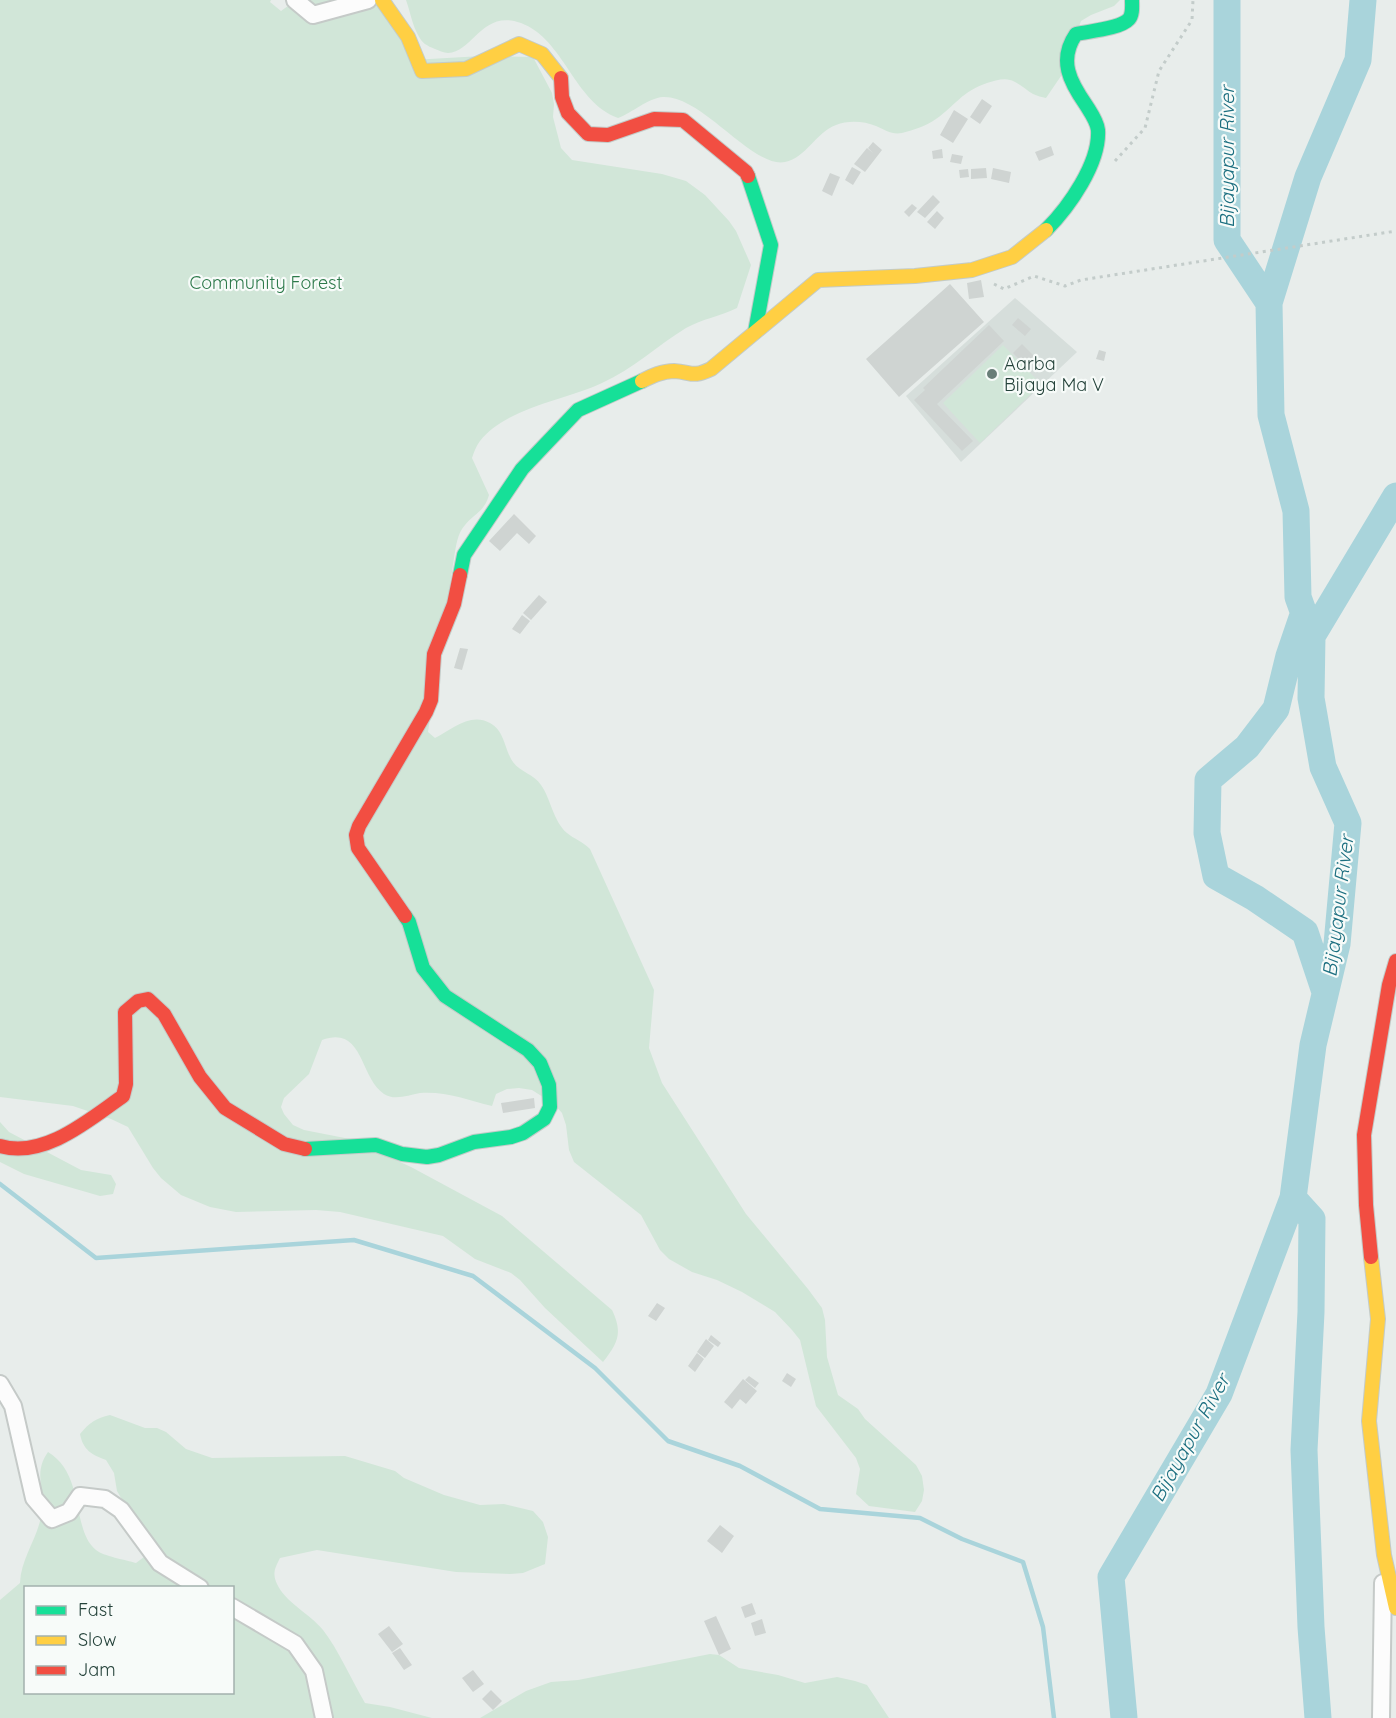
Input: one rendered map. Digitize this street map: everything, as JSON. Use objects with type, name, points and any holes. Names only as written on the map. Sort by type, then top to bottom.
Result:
[{"type":"street","points":[[295,0],[312,15],[368,0]]},
{"type":"street","points":[[382,0],[408,37],[422,71],[466,69],[519,44],[542,54],[562,80],[562,97],[568,113],[588,134],[608,135],[654,119],[683,120],[746,172],[771,245],[755,332]]},
{"type":"street","points":[[0,1146],[15,1150],[31,1149],[103,1111],[123,1096],[126,1084],[125,1012],[138,1001],[148,999],[164,1014],[200,1077],[225,1108],[284,1144],[310,1150],[376,1145],[402,1154],[426,1157],[439,1155],[474,1142],[511,1137],[523,1133],[544,1119],[550,1107],[551,1096],[540,1063],[528,1050],[446,996],[429,978],[423,968],[409,922],[358,848],[356,836],[431,700],[434,654],[454,604],[464,555],[522,469],[578,410],[659,373],[674,371],[691,375],[700,374],[720,362],[818,280],[915,276],[972,270],[1012,257],[1044,233],[1063,213],[1095,157],[1097,142],[1098,129],[1094,117],[1071,81],[1066,58],[1069,44],[1076,34],[1117,25],[1128,20],[1132,14],[1132,0]]},
{"type":"street","points":[[1396,961],[1389,985],[1364,1136],[1366,1204],[1378,1319],[1369,1421],[1384,1555],[1396,1608]]},
{"type":"street","points":[[0,1384],[13,1406],[34,1498],[52,1519],[69,1512],[80,1496],[105,1499],[122,1510],[160,1563],[198,1586]]},
{"type":"street","points":[[1381,1718],[1384,1555]]},
{"type":"street","points":[[234,1608],[295,1644],[314,1671],[324,1718]]},
{"type":"path","points":[[1113,163],[1145,128],[1159,71],[1192,20],[1193,0]]},
{"type":"path","points":[[972,270],[1004,289],[1034,276],[1065,286],[1081,280],[1396,231]]},
{"type":"shaded area","name":"Aarba Bijaya Ma V","points":[[1015,298],[1077,352],[961,462],[906,396]]},
{"type":"green space","name":"Community Forest","points":[[0,0],[271,0],[270,2],[281,11],[296,0],[392,0],[412,60],[482,56],[533,57],[552,93],[553,117],[561,148],[572,160],[662,174],[686,181],[705,195],[736,231],[751,265],[737,308],[686,328],[624,371],[602,383],[505,420],[491,430],[477,445],[472,458],[489,495],[482,509],[462,529],[457,540],[428,732],[435,738],[461,723],[475,720],[483,720],[495,726],[513,762],[541,785],[562,828],[590,849],[654,990],[649,1048],[662,1083],[746,1214],[822,1308],[827,1357],[838,1395],[858,1409],[865,1419],[916,1465],[922,1476],[924,1490],[922,1501],[915,1512],[869,1506],[856,1494],[860,1469],[856,1458],[816,1406],[800,1340],[792,1330],[775,1312],[742,1292],[717,1280],[692,1272],[669,1259],[660,1250],[641,1215],[574,1162],[569,1150],[562,1113],[554,1104],[532,1090],[507,1089],[496,1094],[492,1106],[438,1093],[388,1096],[376,1086],[353,1046],[346,1040],[336,1037],[322,1040],[309,1074],[284,1098],[281,1107],[293,1125],[304,1130],[350,1139],[411,1167],[502,1216],[612,1310],[617,1325],[617,1338],[603,1362],[545,1308],[520,1280],[511,1273],[475,1259],[443,1236],[340,1212],[316,1210],[236,1212],[210,1207],[181,1195],[161,1178],[128,1127],[73,1106],[0,1097]]},
{"type":"green space","points":[[406,0],[1120,0],[1114,6],[1081,21],[1061,76],[1046,98],[1033,94],[1013,81],[1004,79],[987,83],[971,90],[928,124],[902,133],[895,133],[866,123],[841,123],[829,128],[799,156],[785,162],[772,161],[758,155],[694,107],[678,100],[657,98],[618,118],[603,110],[590,99],[548,42],[536,31],[521,23],[508,20],[497,22],[488,26],[457,51],[446,53],[432,48],[418,35]]},
{"type":"green space","points":[[1003,345],[1041,384],[980,443],[943,403]]},
{"type":"green space","points":[[0,1122],[9,1132],[81,1170],[111,1175],[116,1184],[113,1194],[100,1196],[24,1174],[0,1162]]},
{"type":"green space","points":[[110,1415],[145,1428],[157,1428],[166,1432],[186,1449],[212,1458],[345,1456],[395,1471],[404,1478],[444,1495],[480,1505],[504,1504],[533,1511],[543,1522],[548,1537],[545,1564],[523,1573],[510,1574],[456,1572],[317,1550],[280,1558],[274,1574],[275,1580],[292,1602],[329,1638],[365,1703],[432,1718],[0,1718],[0,1600],[20,1583],[23,1564],[42,1511],[40,1474],[48,1452],[60,1462],[68,1474],[83,1529],[88,1541],[96,1550],[136,1563],[144,1557],[147,1542],[117,1491],[114,1473],[106,1460],[89,1451],[81,1440],[80,1434],[97,1419]]},
{"type":"green space","points":[[710,1654],[719,1655],[739,1668],[778,1675],[805,1683],[837,1677],[867,1685],[889,1718],[480,1718],[526,1691],[551,1682],[578,1680]]},
{"type":"building","points":[[982,99],[992,106],[980,124],[970,117]]},
{"type":"building","points":[[954,110],[968,119],[953,143],[940,135]]},
{"type":"building","points":[[873,142],[882,150],[865,172],[854,164],[867,148],[873,153],[868,148]]},
{"type":"building","points":[[1051,146],[1054,155],[1039,161],[1035,152]]},
{"type":"building","points":[[942,149],[943,158],[933,159],[932,151]]},
{"type":"building","points":[[952,154],[963,156],[961,164],[950,162]]},
{"type":"building","points":[[852,167],[861,172],[853,185],[845,180]]},
{"type":"building","points":[[986,168],[987,178],[971,179],[971,169]]},
{"type":"building","points":[[993,168],[1011,172],[1009,183],[991,179]]},
{"type":"building","points":[[968,169],[969,177],[960,178],[959,170]]},
{"type":"building","points":[[830,173],[840,177],[832,196],[822,191]]},
{"type":"building","points":[[933,195],[940,202],[925,218],[917,212]]},
{"type":"building","points":[[912,204],[917,208],[909,217],[904,212]]},
{"type":"building","points":[[937,211],[944,218],[935,229],[927,222]]},
{"type":"building","points":[[981,280],[984,297],[969,299],[967,283]]},
{"type":"building","points":[[950,284],[984,322],[899,397],[866,359]]},
{"type":"building","points":[[1018,318],[1031,329],[1025,336],[1012,325]]},
{"type":"building","points":[[989,325],[1004,341],[937,404],[973,441],[962,451],[914,400],[925,390],[923,388]]},
{"type":"building","points":[[1022,344],[1034,356],[1025,365],[1013,353]]},
{"type":"building","points":[[1099,350],[1106,352],[1104,361],[1096,359]]},
{"type":"building","points":[[514,514],[536,536],[529,544],[517,533],[500,551],[489,541]]},
{"type":"building","points":[[539,595],[547,602],[531,620],[523,613]]},
{"type":"building","points":[[522,615],[530,621],[520,634],[512,629]]},
{"type":"building","points":[[460,648],[468,649],[462,670],[454,668]]},
{"type":"building","points":[[534,1098],[535,1108],[503,1113],[501,1103]]},
{"type":"building","points":[[657,1303],[665,1308],[656,1321],[648,1316]]},
{"type":"building","points":[[711,1335],[721,1343],[718,1347],[708,1340]]},
{"type":"building","points":[[706,1339],[714,1346],[705,1358],[697,1352]]},
{"type":"building","points":[[697,1353],[704,1359],[695,1372],[688,1366]]},
{"type":"building","points":[[787,1373],[796,1379],[791,1387],[782,1381]]},
{"type":"building","points":[[749,1376],[759,1383],[755,1388],[745,1380]]},
{"type":"building","points":[[743,1379],[757,1391],[746,1404],[740,1399],[732,1409],[724,1402]]},
{"type":"building","points":[[720,1525],[734,1536],[722,1553],[707,1541]]},
{"type":"building","points":[[752,1603],[756,1614],[745,1618],[741,1607]]},
{"type":"building","points":[[716,1616],[731,1649],[719,1655],[704,1621]]},
{"type":"building","points":[[762,1619],[766,1633],[755,1636],[751,1623]]},
{"type":"building","points":[[389,1626],[403,1644],[392,1652],[378,1634]]},
{"type":"building","points":[[400,1648],[412,1665],[404,1670],[392,1653]]},
{"type":"building","points":[[473,1670],[484,1684],[473,1692],[462,1678]]},
{"type":"building","points":[[491,1690],[502,1701],[493,1710],[482,1699]]},
{"type":"waterway","name":"Bijayapur River","points":[[1124,1718],[1111,1577],[1219,1394],[1293,1198],[1313,1045],[1337,944],[1348,823],[1323,767],[1311,698],[1312,636],[1298,597],[1296,511],[1271,415],[1269,303],[1227,240],[1227,0]]},
{"type":"waterway","points":[[1269,303],[1308,177],[1358,60],[1363,0]]},
{"type":"waterway","points":[[1312,636],[1396,496]]},
{"type":"waterway","points":[[1304,612],[1289,656],[1276,709],[1247,747],[1208,780],[1207,833],[1216,876],[1255,898],[1305,932],[1325,992]]},
{"type":"waterway","points":[[0,1184],[96,1258],[354,1240],[473,1276],[595,1368],[668,1441],[740,1466],[820,1509],[920,1518],[962,1539],[1023,1562],[1043,1627],[1054,1718]]},
{"type":"waterway","points":[[1293,1198],[1312,1219],[1311,1312],[1304,1450],[1311,1627],[1318,1718]]},
{"type":"traffic: fast","points":[[1046,230],[1081,184],[1094,156],[1097,143],[1096,123],[1075,88],[1068,71],[1067,62],[1071,44],[1076,34],[1125,22],[1131,15],[1132,0]]},
{"type":"traffic: fast","points":[[748,176],[771,245],[755,332]]},
{"type":"traffic: fast","points":[[460,575],[464,555],[522,469],[578,410],[642,381]]},
{"type":"traffic: fast","points":[[305,1149],[376,1145],[402,1154],[427,1157],[439,1155],[474,1142],[523,1133],[544,1119],[550,1107],[549,1085],[540,1063],[528,1050],[445,996],[423,968],[409,922],[405,916]]},
{"type":"traffic: slow","points":[[382,0],[408,37],[422,71],[466,69],[519,44],[542,54],[561,78]]},
{"type":"traffic: slow","points":[[642,381],[665,372],[696,374],[711,369],[818,280],[915,276],[972,270],[1012,257],[1046,230]]},
{"type":"traffic: slow","points":[[1371,1257],[1378,1319],[1369,1421],[1384,1555],[1396,1608]]},
{"type":"traffic: jam","points":[[561,78],[562,97],[568,113],[588,134],[608,135],[654,119],[683,120],[748,176]]},
{"type":"traffic: jam","points":[[405,916],[358,848],[356,835],[431,700],[434,654],[454,604],[460,575]]},
{"type":"traffic: jam","points":[[1371,1257],[1366,1205],[1364,1135],[1389,985],[1396,961]]},
{"type":"traffic: jam","points":[[0,1146],[17,1149],[49,1142],[81,1126],[123,1096],[126,1084],[125,1012],[138,1001],[148,999],[164,1014],[200,1077],[225,1108],[284,1144],[305,1149]]},
{"type":"place","name":"Aarba Bijaya Ma V","points":[[992,374]]}]
